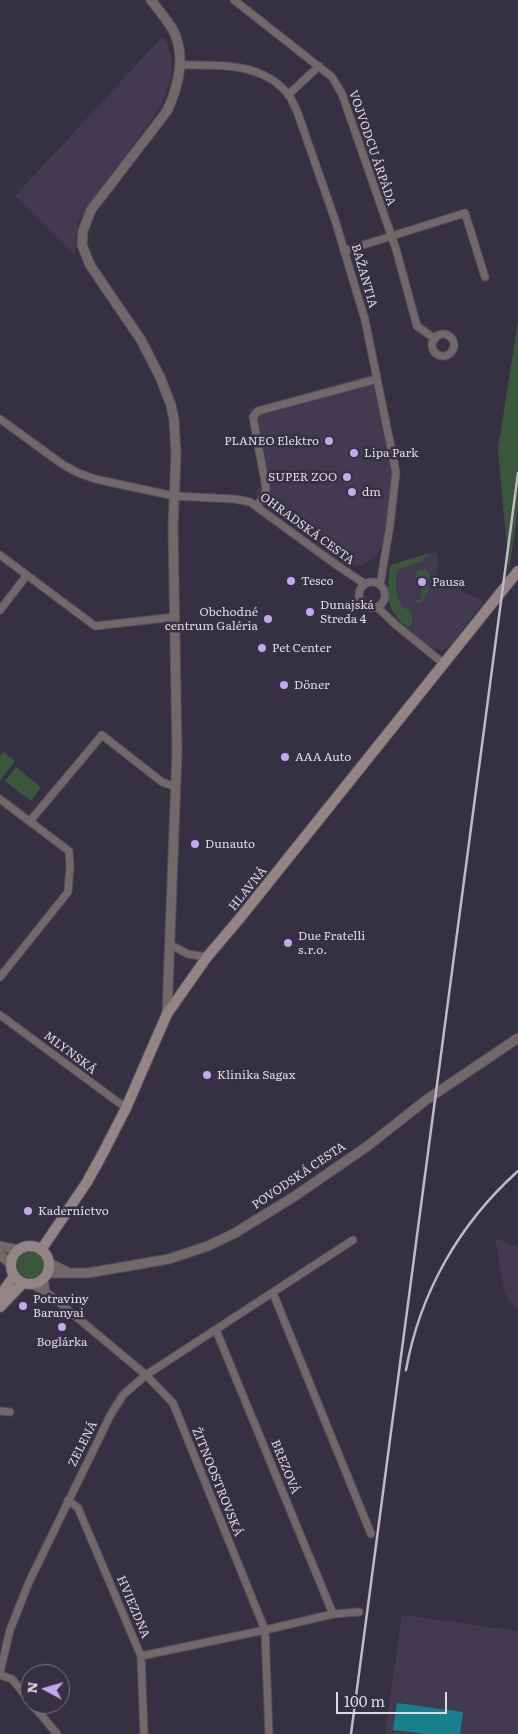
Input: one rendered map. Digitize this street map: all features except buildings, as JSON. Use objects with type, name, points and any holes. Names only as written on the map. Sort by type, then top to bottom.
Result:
[{"type":"main road","name":"HLAVNÁ","points":[[41,1250],[87,1182],[126,1108],[167,1014],[207,957],[368,760],[443,663],[518,571]]},
{"type":"main road","points":[[0,1307],[27,1284],[38,1282],[46,1271],[46,1256],[41,1250],[30,1246],[18,1250],[11,1264],[14,1276],[27,1284]]},
{"type":"main road","points":[[0,1296],[14,1276]]},
{"type":"street","points":[[151,0],[172,29],[180,54],[181,64],[176,93],[167,111],[91,210],[83,231],[82,245],[90,265],[141,340],[160,378],[171,405],[175,435],[174,617],[177,695],[176,788],[167,1014]]},
{"type":"street","name":"VOJVODCU ÁRPÁDA","points":[[234,0],[332,76],[342,94],[391,237],[417,326],[435,339]]},
{"type":"street","name":"BAŽANTIA","points":[[181,64],[247,68],[272,80],[288,94],[304,129],[365,320],[396,472],[380,585]]},
{"type":"street","points":[[288,94],[319,66]]},
{"type":"street","points":[[344,251],[465,213],[485,276]]},
{"type":"street","points":[[257,506],[265,495],[266,488],[254,414],[258,411],[377,379]]},
{"type":"street","name":"OHRADSKÁ CESTA","points":[[0,418],[76,472],[103,481],[174,496],[235,499],[250,502],[365,584]]},
{"type":"street","points":[[0,555],[95,626],[174,617]]},
{"type":"street","points":[[1,607],[26,575]]},
{"type":"street","points":[[376,582],[380,585],[385,592],[381,605],[377,608],[365,606],[360,600],[360,591],[365,584],[376,582]]},
{"type":"street","points":[[377,608],[396,626],[443,663]]},
{"type":"street","points":[[30,821],[102,735],[162,782],[176,788]]},
{"type":"street","points":[[0,799],[69,852],[70,866],[68,892],[0,977]]},
{"type":"street","points":[[169,944],[188,954],[207,957]]},
{"type":"street","name":"MLYNSKÁ","points":[[0,1015],[126,1108]]},
{"type":"street","name":"POVODSKÁ CESTA","points":[[46,1271],[88,1273],[169,1259],[208,1246],[235,1233],[303,1191],[369,1144],[417,1106],[518,1038]]},
{"type":"street","name":"ZELENÁ","points":[[0,1674],[3,1642],[10,1630],[29,1582],[111,1414],[123,1395],[146,1375],[353,1240]]},
{"type":"street","points":[[0,1246],[18,1250]]},
{"type":"street","points":[[0,1255],[11,1264]]},
{"type":"street","points":[[46,1271],[46,1292]]},
{"type":"street","name":"ŽITNOOSTROVSKÁ","points":[[27,1284],[46,1292],[146,1375],[174,1404],[265,1630],[269,1734]]},
{"type":"street","points":[[273,1293],[371,1534]]},
{"type":"street","name":"BREZOVÁ","points":[[216,1330],[333,1614]]},
{"type":"street","points":[[0,1411],[10,1412]]},
{"type":"street","name":"HVIEZDNA","points":[[68,1500],[78,1508],[141,1656],[144,1734]]},
{"type":"street","points":[[141,1656],[333,1614],[360,1612]]},
{"type":"street","points":[[0,1674],[12,1679],[20,1689]]},
{"type":"street","points":[[40,1714],[57,1734]]},
{"type":"shaded area","points":[[162,37],[167,42],[171,55],[172,76],[159,109],[78,222],[75,256],[15,196]]},
{"type":"shaded area","points":[[379,372],[396,455],[382,546],[374,559],[358,566],[342,563],[254,494],[262,484],[248,409]]},
{"type":"shaded area","points":[[430,553],[437,553],[438,578],[484,602],[448,648],[440,650],[427,645],[407,628],[392,610],[388,601],[390,565]]},
{"type":"shaded area","points":[[495,1238],[518,1247],[518,1309],[505,1294]]},
{"type":"shaded area","points":[[402,1615],[518,1631],[518,1734],[385,1734]]},
{"type":"green space","points":[[518,321],[518,508],[509,571],[498,449]]},
{"type":"green space","points":[[430,553],[422,561],[398,570],[397,597],[401,605],[409,610],[412,615],[411,626],[407,627],[394,614],[391,607],[388,591],[390,565]]},
{"type":"green space","points":[[420,569],[427,570],[430,576],[426,596],[418,604],[415,600],[421,600],[422,587],[426,586],[427,578],[416,577],[416,573]]},
{"type":"green space","points":[[3,752],[15,761],[0,781],[0,756]]},
{"type":"green space","points":[[16,767],[41,787],[31,801],[5,781]]},
{"type":"green space","points":[[31,1250],[41,1254],[45,1264],[41,1274],[31,1278],[21,1274],[17,1264],[21,1254]]},
{"type":"water","points":[[397,1703],[463,1712],[460,1734],[426,1734],[393,1730]]},
{"type":"railway","points":[[351,1734],[518,473]]},
{"type":"railway","points":[[406,1370],[412,1341],[421,1313],[432,1286],[446,1261],[478,1213],[518,1171]]},
{"type":"place","name":"PLANEO Elektro","points":[[329,441]]},
{"type":"place","name":"Lipa Park","points":[[354,453]]},
{"type":"place","name":"SUPER ZOO","points":[[347,477]]},
{"type":"place","name":"dm","points":[[352,492]]},
{"type":"place","name":"Tesco","points":[[291,581]]},
{"type":"place","name":"Pausa","points":[[422,582]]},
{"type":"place","name":"Dunajská Streda 4","points":[[310,612]]},
{"type":"place","name":"Obchodné centrum Galéria","points":[[268,619]]},
{"type":"place","name":"Pet Center","points":[[262,648]]},
{"type":"place","name":"Döner","points":[[284,685]]},
{"type":"place","name":"AAA Auto","points":[[285,757]]},
{"type":"place","name":"Dunauto","points":[[195,844]]},
{"type":"place","name":"Due Fratelli s.r.o.","points":[[288,943]]},
{"type":"place","name":"Klinika Sagax","points":[[207,1075]]},
{"type":"place","name":"Kaderníctvo","points":[[28,1211]]},
{"type":"place","name":"Potraviny Baranyai","points":[[23,1306]]},
{"type":"place","name":"Boglárka","points":[[62,1327]]}]
